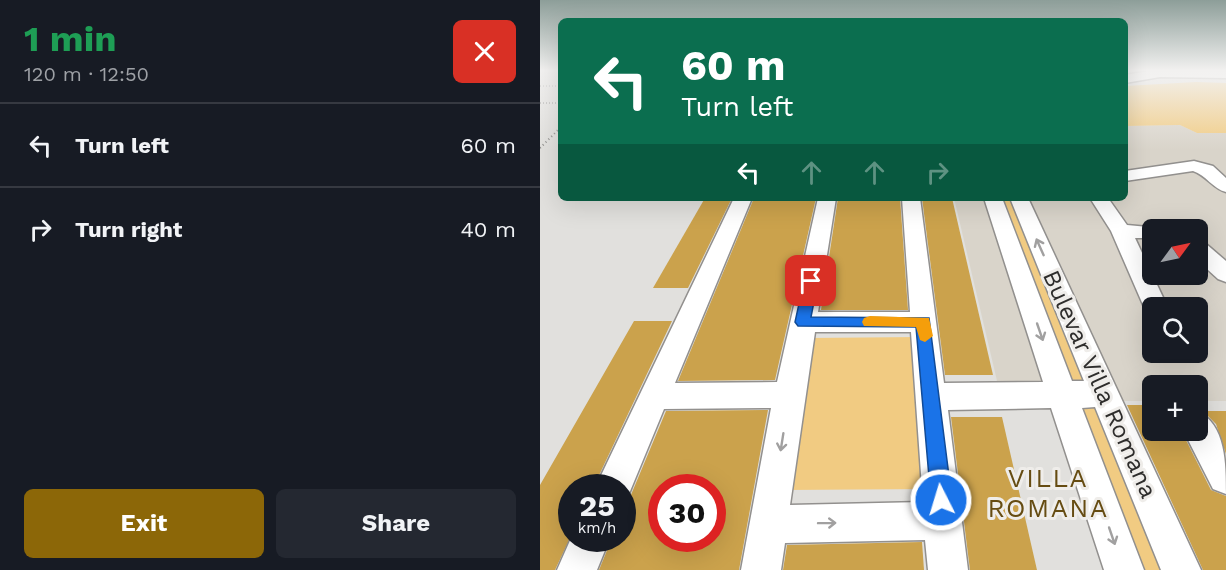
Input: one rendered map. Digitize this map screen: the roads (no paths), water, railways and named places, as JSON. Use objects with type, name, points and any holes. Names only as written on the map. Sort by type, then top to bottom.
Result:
[{"type":"street","points":[[1128,175],[1176,167],[1201,167],[1226,162]]},
{"type":"street","points":[[1201,167],[1226,187]]},
{"type":"street","points":[[620,474],[742,201]]},
{"type":"street","points":[[761,570],[789,396],[825,201]]},
{"type":"street","points":[[911,201],[948,570]]},
{"type":"street","name":"Bulevar Villa Romana","points":[[994,201],[1124,570]]},
{"type":"street","name":"Bulevar Villa Romana","points":[[1020,201],[1181,570]]},
{"type":"street","points":[[1101,201],[1121,231],[1151,297]]},
{"type":"street","points":[[1121,231],[1142,232]]},
{"type":"street","points":[[1208,258],[1226,274]]},
{"type":"street","points":[[803,322],[923,322]]},
{"type":"street","points":[[932,397],[1104,394]]},
{"type":"street","points":[[654,396],[789,396]]},
{"type":"street","points":[[1206,441],[1226,476]]},
{"type":"street","points":[[768,524],[943,521]]},
{"type":"street","points":[[577,570],[585,552]]},
{"type":"district","name":"VILLA ROMANA","points":[[1048,493]]}]
